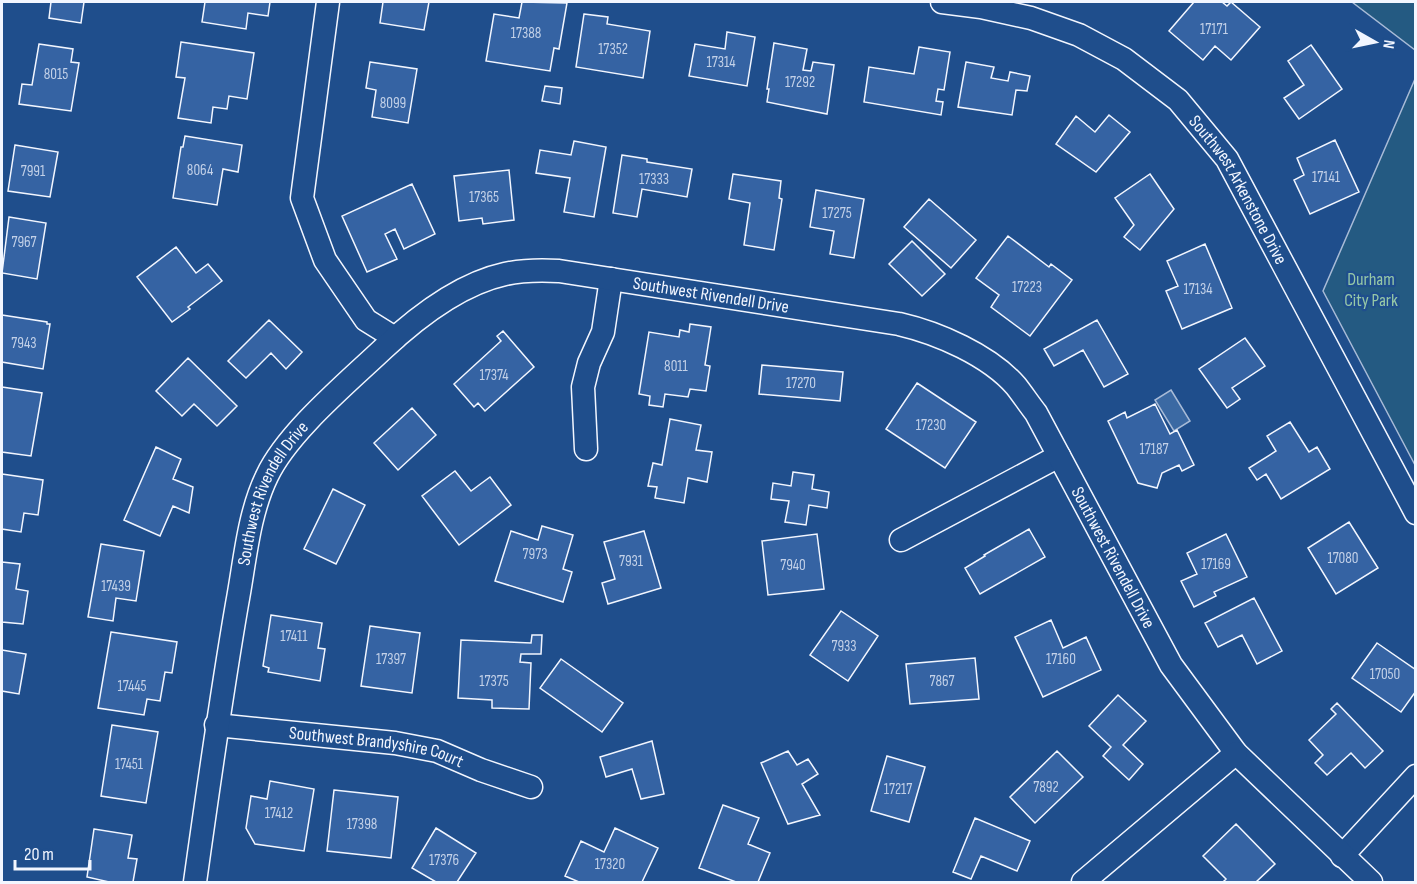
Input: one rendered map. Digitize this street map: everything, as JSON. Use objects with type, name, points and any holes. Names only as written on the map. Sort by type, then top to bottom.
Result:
[{"type":"street","points":[[328,2],[302,198],[325,260],[366,320],[395,338]]},
{"type":"street","name":"Southwest Arkenstone Drive","points":[[942,2],[1031,18],[1079,35],[1124,59],[1178,100],[1227,159],[1416,513]]},
{"type":"street","name":"Southwest Rivendell Drive","points":[[195,882],[216,725],[253,515],[267,476],[297,433],[415,320],[483,280],[529,270],[559,271],[923,329],[973,354],[996,369],[1016,386],[1036,413],[1171,665],[1236,753],[1371,882]]},
{"type":"street","points":[[586,449],[583,387],[589,363],[603,333],[611,279]]},
{"type":"street","points":[[901,540],[1059,456]]},
{"type":"street","name":"Southwest Brandyshire Court","points":[[216,725],[395,744],[437,751],[481,770],[531,787]]},
{"type":"street","points":[[1083,882],[1236,753]]},
{"type":"street","points":[[1342,856],[1416,776]]},
{"type":"green space","points":[[1352,2],[1415,2],[1415,50]]},
{"type":"green space","name":"Durham City Park","points":[[1415,79],[1415,465],[1323,291]]},
{"type":"shaded area","points":[[1171,390],[1190,421],[1174,431],[1155,400]]},
{"type":"building","points":[[51,2],[84,2],[81,23],[49,18]]},
{"type":"building","points":[[205,2],[270,2],[268,16],[248,13],[246,29],[202,22]]},
{"type":"building","points":[[383,2],[429,2],[424,30],[380,23]]},
{"type":"building","points":[[522,2],[567,3],[559,49],[554,48],[550,71],[486,61],[494,14],[519,18]]},
{"type":"building","points":[[1194,2],[1222,2],[1227,6],[1231,2],[1260,27],[1231,60],[1215,46],[1203,60],[1169,31]]},
{"type":"building","points":[[584,14],[608,17],[607,24],[650,31],[643,78],[576,67]]},
{"type":"building","points":[[727,32],[755,37],[747,86],[689,76],[695,44],[725,49]]},
{"type":"building","points":[[181,42],[254,53],[247,99],[229,96],[227,109],[213,107],[211,123],[178,118],[185,78],[176,77]]},
{"type":"building","points":[[774,43],[807,49],[803,70],[811,71],[813,62],[834,65],[827,114],[767,102]]},
{"type":"building","points":[[39,44],[73,49],[71,62],[79,63],[71,111],[19,104],[22,84],[32,85]]},
{"type":"building","points":[[1311,45],[1342,89],[1299,119],[1284,98],[1304,85],[1288,61]]},
{"type":"building","points":[[919,47],[950,52],[944,90],[938,89],[936,101],[943,102],[941,115],[864,102],[869,67],[914,74]]},
{"type":"building","points":[[370,62],[417,69],[408,123],[372,117],[376,90],[366,88]]},
{"type":"building","points":[[966,62],[994,67],[991,78],[1008,81],[1010,72],[1030,76],[1027,91],[1016,90],[1012,115],[958,107]]},
{"type":"building","points":[[545,86],[562,88],[560,104],[542,101]]},
{"type":"building","points":[[1109,115],[1130,132],[1096,172],[1056,144],[1076,116],[1095,132]]},
{"type":"building","points":[[185,136],[242,145],[238,172],[223,169],[217,205],[173,198],[181,147],[183,147]]},
{"type":"building","points":[[1335,140],[1359,192],[1310,214],[1294,180],[1304,175],[1297,158]]},
{"type":"building","points":[[574,141],[606,147],[594,217],[564,212],[570,178],[536,173],[540,150],[571,155]]},
{"type":"building","points":[[15,145],[58,152],[50,197],[8,191]]},
{"type":"building","points":[[622,155],[647,159],[647,162],[692,169],[687,197],[642,189],[637,217],[613,213]]},
{"type":"building","points":[[509,170],[514,220],[483,224],[482,218],[459,221],[454,176]]},
{"type":"building","points":[[733,174],[781,181],[779,198],[782,199],[774,250],[744,245],[750,203],[729,199]]},
{"type":"building","points":[[1150,174],[1174,209],[1140,250],[1124,237],[1134,225],[1115,198]]},
{"type":"building","points":[[412,184],[435,234],[404,249],[395,229],[385,234],[397,259],[367,272],[342,216]]},
{"type":"building","points":[[816,190],[864,199],[854,258],[830,254],[834,231],[810,227]]},
{"type":"building","points":[[929,199],[976,240],[951,268],[904,227]]},
{"type":"building","points":[[9,217],[46,223],[37,279],[2,273]]},
{"type":"building","points":[[1008,236],[1049,267],[1051,264],[1072,280],[1030,336],[991,307],[999,295],[976,278]]},
{"type":"building","points":[[912,241],[945,274],[922,296],[889,264]]},
{"type":"building","points":[[1205,244],[1232,308],[1182,329],[1166,291],[1178,286],[1167,261]]},
{"type":"building","points":[[176,247],[196,273],[208,264],[222,281],[172,322],[137,277]]},
{"type":"building","points":[[2,315],[50,324],[43,369],[2,362]]},
{"type":"building","points":[[269,320],[302,352],[286,369],[271,353],[246,378],[228,361]]},
{"type":"building","points":[[1097,320],[1128,374],[1104,387],[1083,350],[1054,366],[1044,349]]},
{"type":"building","points":[[690,324],[711,327],[705,365],[710,366],[706,391],[690,389],[688,397],[665,394],[663,407],[649,405],[650,396],[639,394],[649,332],[679,337],[680,330],[689,332]]},
{"type":"building","points":[[503,331],[534,367],[485,411],[478,403],[474,407],[454,384],[501,341],[497,336]]},
{"type":"building","points":[[1245,338],[1265,366],[1232,388],[1240,399],[1227,408],[1199,369]]},
{"type":"building","points":[[188,358],[237,406],[217,426],[194,404],[182,416],[156,391]]},
{"type":"building","points":[[762,365],[843,372],[840,401],[759,394]]},
{"type":"building","points":[[917,383],[976,422],[945,468],[886,429]]},
{"type":"building","points":[[2,387],[42,393],[31,456],[2,452]]},
{"type":"building","points":[[1155,404],[1170,434],[1177,430],[1194,465],[1182,471],[1179,465],[1162,473],[1157,488],[1138,483],[1108,421],[1125,412],[1127,418]]},
{"type":"building","points":[[412,408],[436,435],[398,470],[374,443]]},
{"type":"building","points":[[670,419],[701,425],[696,450],[712,452],[707,482],[688,478],[684,503],[655,498],[657,487],[648,486],[653,463],[662,465]]},
{"type":"building","points":[[1290,422],[1309,452],[1317,447],[1330,469],[1281,499],[1266,474],[1257,480],[1249,468],[1276,451],[1267,436]]},
{"type":"building","points":[[156,447],[181,459],[173,479],[193,487],[189,513],[173,506],[160,536],[124,520]]},
{"type":"building","points":[[455,471],[471,491],[490,477],[511,505],[459,545],[422,496]]},
{"type":"building","points":[[793,472],[814,475],[812,489],[829,492],[827,508],[809,505],[806,525],[785,522],[789,501],[771,499],[773,483],[791,486]]},
{"type":"building","points":[[2,474],[43,480],[38,515],[24,513],[21,532],[2,529]]},
{"type":"building","points":[[333,489],[365,505],[336,564],[304,549]]},
{"type":"building","points":[[1349,522],[1378,568],[1336,594],[1308,548]]},
{"type":"building","points":[[542,526],[573,535],[563,569],[572,572],[563,602],[495,581],[511,531],[538,540]]},
{"type":"building","points":[[1029,529],[1045,557],[980,594],[965,568]]},
{"type":"building","points":[[644,531],[661,588],[608,604],[602,583],[615,579],[604,542]]},
{"type":"building","points":[[817,534],[824,589],[768,595],[762,541]]},
{"type":"building","points":[[1226,534],[1247,577],[1214,592],[1216,596],[1194,607],[1181,581],[1197,574],[1187,553]]},
{"type":"building","points":[[101,544],[144,551],[136,601],[116,598],[113,621],[88,617]]},
{"type":"building","points":[[2,562],[20,564],[16,589],[28,591],[23,624],[2,622]]},
{"type":"building","points":[[1254,598],[1282,651],[1257,664],[1242,635],[1218,647],[1205,623]]},
{"type":"building","points":[[841,611],[878,636],[848,681],[810,655]]},
{"type":"building","points":[[271,615],[322,623],[318,648],[325,649],[320,681],[268,672],[269,668],[263,666]]},
{"type":"building","points":[[1051,620],[1063,648],[1086,637],[1101,670],[1043,697],[1015,637]]},
{"type":"building","points":[[370,626],[420,633],[412,693],[361,686]]},
{"type":"building","points":[[111,632],[177,642],[172,673],[165,672],[160,701],[147,699],[144,715],[98,708]]},
{"type":"building","points":[[532,635],[542,635],[541,654],[521,654],[520,662],[531,663],[529,709],[492,708],[492,700],[458,698],[461,640],[531,643]]},
{"type":"building","points":[[1377,643],[1416,670],[1416,691],[1401,712],[1352,678]]},
{"type":"building","points":[[2,650],[26,654],[19,694],[2,691]]},
{"type":"building","points":[[975,658],[979,699],[910,704],[906,664]]},
{"type":"building","points":[[561,659],[623,703],[602,732],[540,688]]},
{"type":"building","points":[[1118,695],[1146,721],[1123,745],[1143,764],[1129,780],[1103,756],[1111,747],[1089,726]]},
{"type":"building","points":[[1337,703],[1383,751],[1365,768],[1351,753],[1327,775],[1315,763],[1323,755],[1309,740],[1336,714],[1331,709]]},
{"type":"building","points":[[112,725],[158,732],[146,803],[101,796]]},
{"type":"building","points":[[652,741],[664,794],[641,799],[632,769],[606,777],[600,757]]},
{"type":"building","points":[[788,751],[797,765],[808,759],[818,774],[802,784],[820,815],[788,824],[761,763]]},
{"type":"building","points":[[1057,751],[1083,777],[1035,823],[1010,797]]},
{"type":"building","points":[[887,756],[925,767],[909,822],[871,811]]},
{"type":"building","points":[[270,781],[314,789],[304,851],[255,844],[246,828],[251,796],[267,799]]},
{"type":"building","points":[[334,790],[398,797],[391,858],[327,851]]},
{"type":"building","points":[[723,805],[759,818],[748,844],[770,853],[758,882],[736,882],[699,868]]},
{"type":"building","points":[[975,818],[1030,841],[1017,871],[981,856],[971,879],[953,872]]},
{"type":"building","points":[[1236,824],[1275,864],[1256,882],[1223,882],[1226,879],[1203,856]]},
{"type":"building","points":[[436,828],[476,853],[457,882],[436,882],[412,868]]},
{"type":"building","points":[[615,828],[658,848],[642,882],[579,882],[565,876],[581,841],[604,852]]},
{"type":"building","points":[[94,829],[132,835],[128,858],[137,859],[133,882],[109,882],[87,877]]}]
